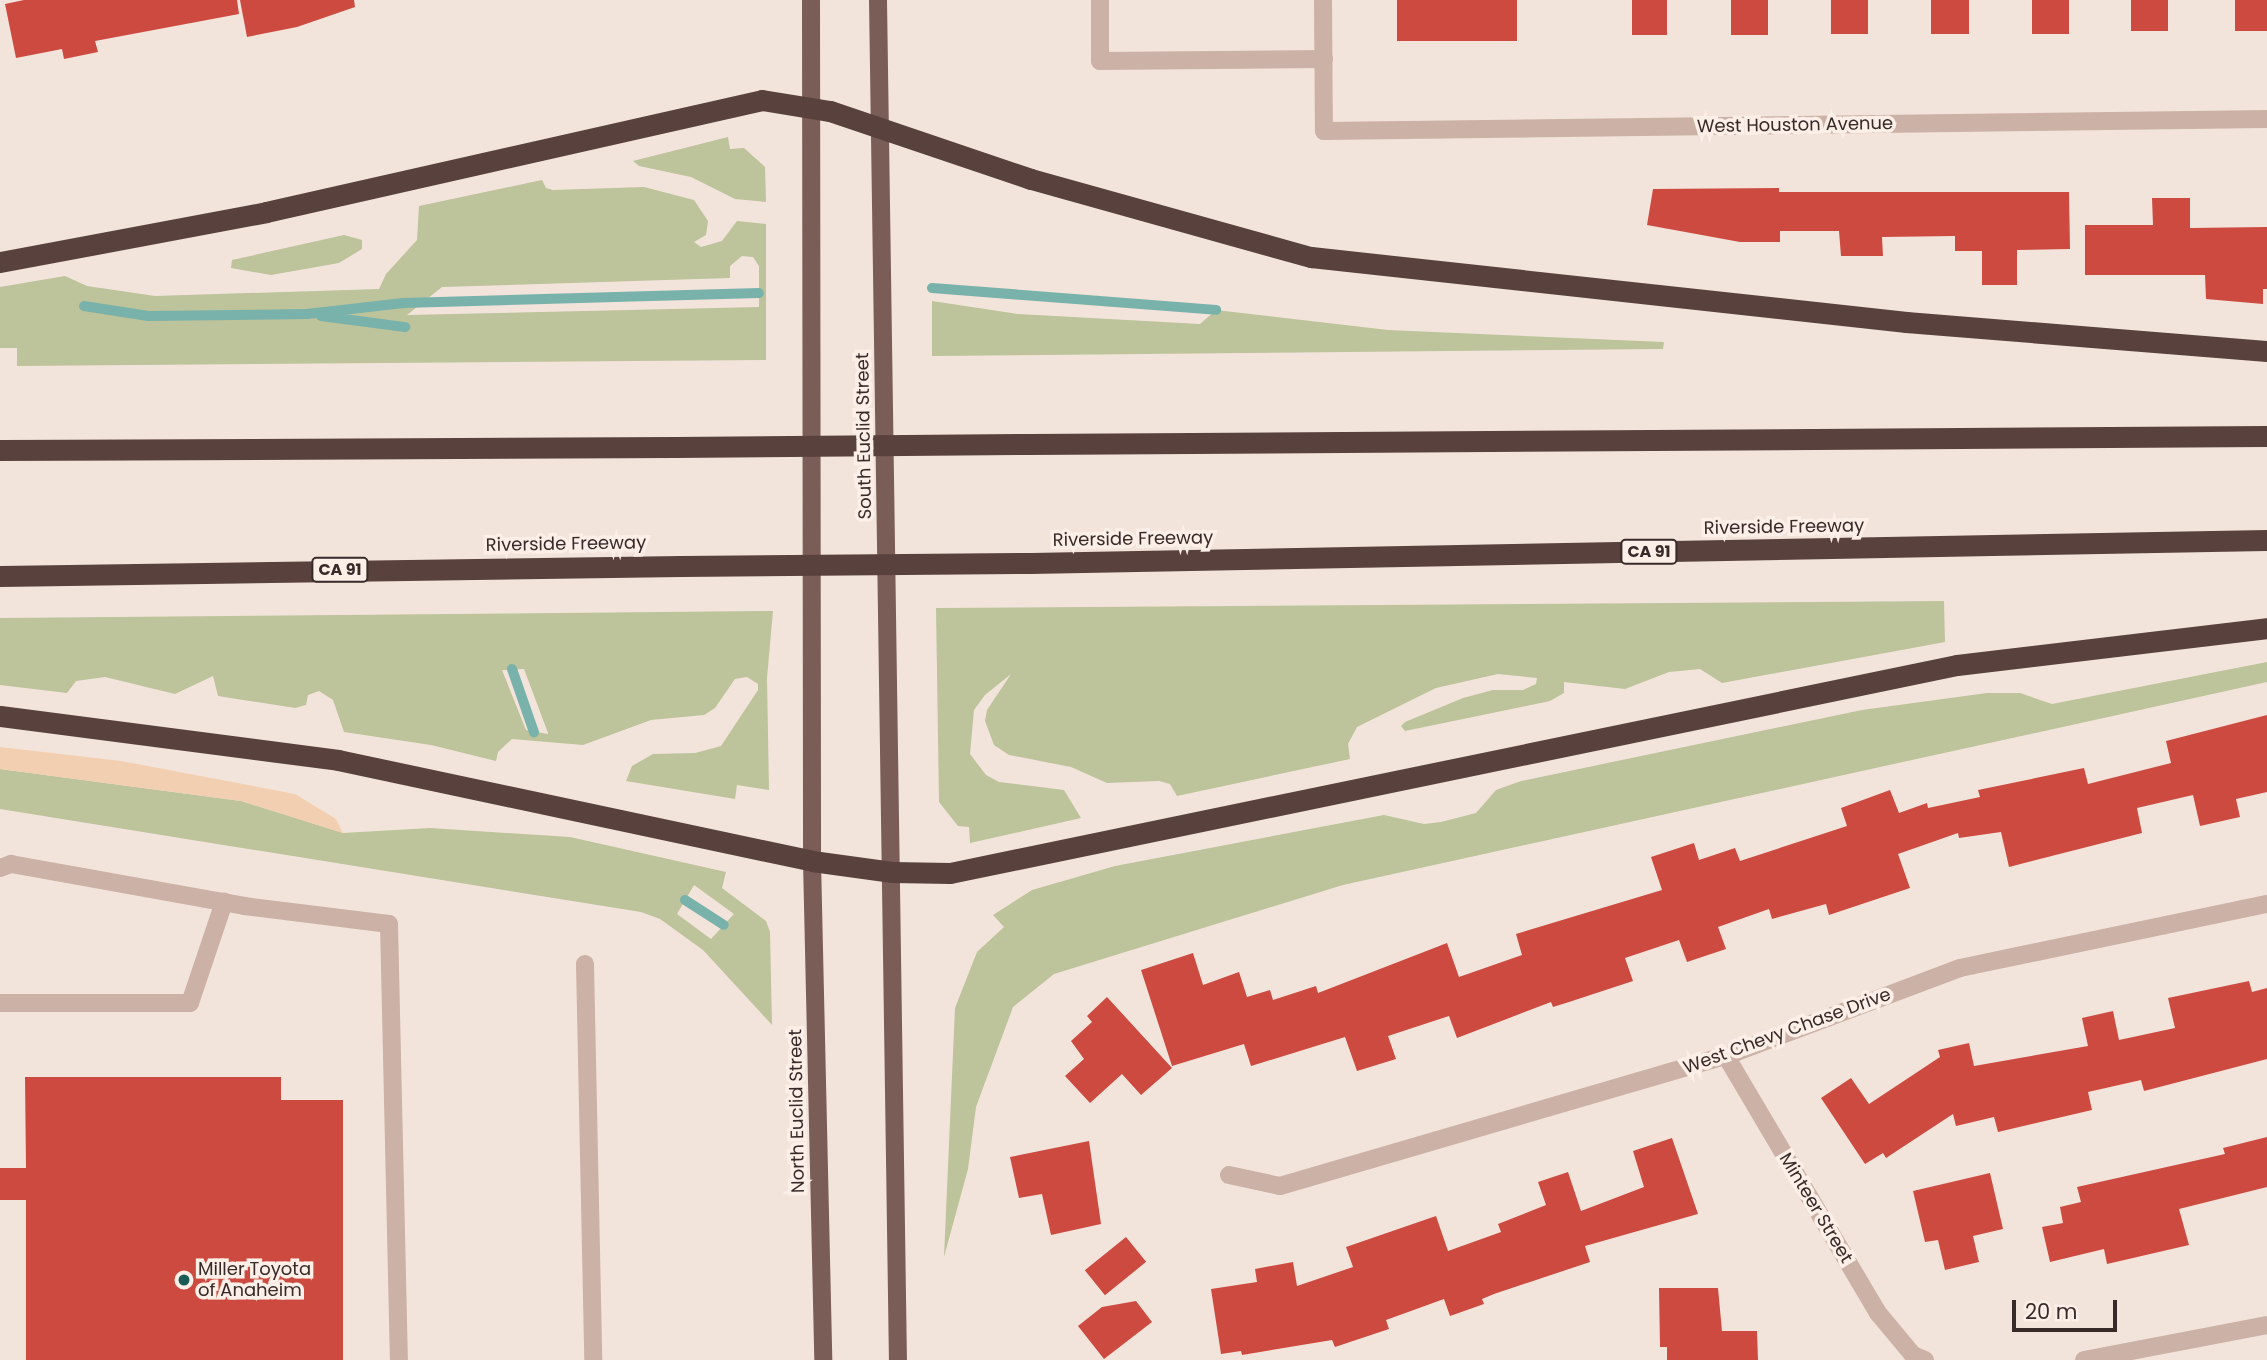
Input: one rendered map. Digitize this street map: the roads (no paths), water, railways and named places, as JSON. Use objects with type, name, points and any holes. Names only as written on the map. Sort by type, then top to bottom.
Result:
[{"type":"highway","points":[[0,262],[266,212],[733,104],[762,100],[811,106],[1031,179],[1311,257],[1906,322],[2267,351]]},
{"type":"highway","points":[[0,450],[2267,436]]},
{"type":"highway","name":"Riverside Freeway","points":[[0,576],[1030,563],[2267,540]]},
{"type":"highway","points":[[0,716],[338,760],[812,860],[892,872],[950,873],[1957,665],[2267,628]]},
{"type":"main road","points":[[811,0],[812,860]]},
{"type":"main road","name":"South Euclid Street","points":[[878,0],[892,872]]},
{"type":"main road","name":"North Euclid Street","points":[[812,860],[823,1360]]},
{"type":"main road","points":[[892,872],[898,1360]]},
{"type":"street","points":[[1100,0],[1100,61],[1324,59],[1323,0]]},
{"type":"street","name":"West Houston Avenue","points":[[1324,59],[1324,131],[2267,119]]},
{"type":"street","points":[[0,868],[11,864],[224,902],[389,924],[399,1360]]},
{"type":"street","points":[[0,1003],[190,1003],[224,902]]},
{"type":"street","name":"West Chevy Chase Drive","points":[[1229,1175],[1280,1186],[1726,1056],[1960,968],[2267,904]]},
{"type":"street","points":[[585,964],[593,1360]]},
{"type":"street","name":"Minteer Street","points":[[1726,1056],[1878,1312],[1919,1357]]},
{"type":"street","points":[[2084,1360],[2144,1356],[2267,1325]]},
{"type":"waterway","points":[[932,288],[1216,310]]},
{"type":"waterway","points":[[84,306],[148,316],[307,314],[403,303],[759,293]]},
{"type":"waterway","points":[[321,316],[405,327]]},
{"type":"waterway","points":[[512,669],[534,732]]},
{"type":"waterway","points":[[685,900],[724,925]]},
{"type":"place","name":"Miller Toyota of Anaheim","points":[[184,1280]]}]
